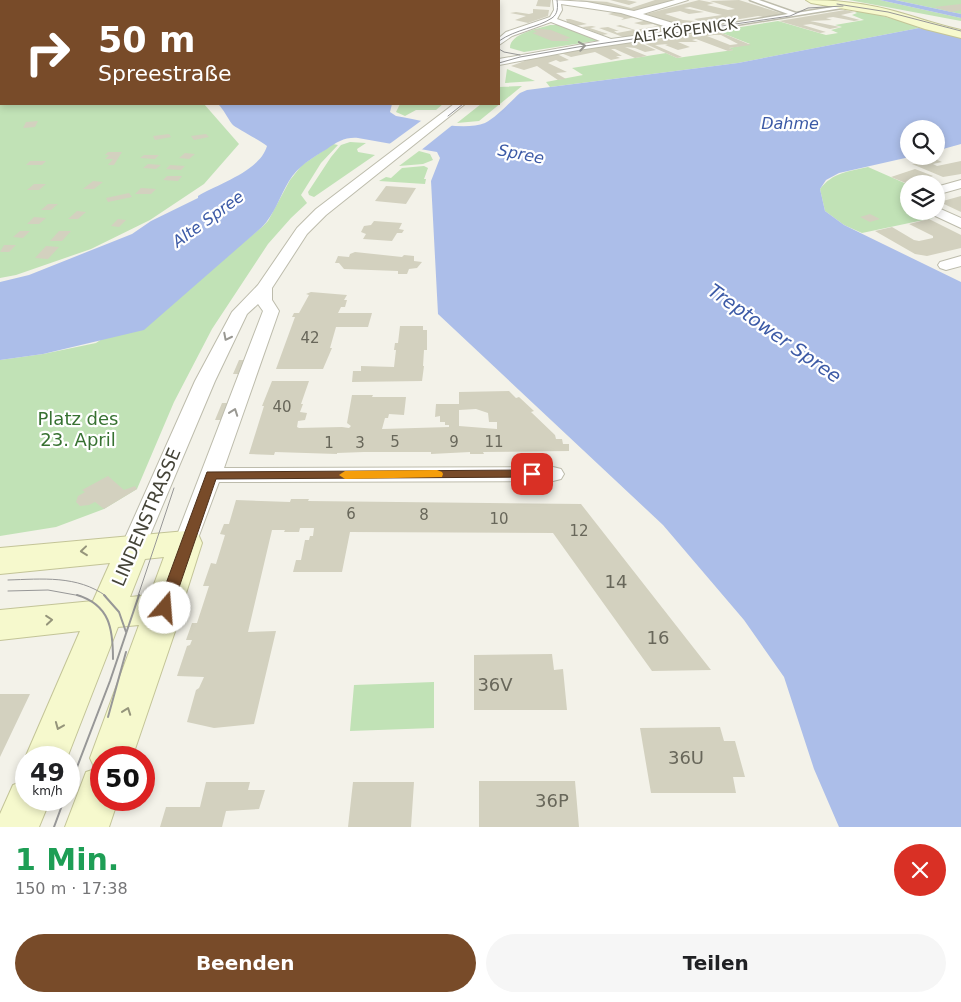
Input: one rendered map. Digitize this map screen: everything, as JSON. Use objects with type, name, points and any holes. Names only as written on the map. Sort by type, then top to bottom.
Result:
[{"type":"main road","points":[[811,0],[883,12],[910,20],[959,30]]},
{"type":"main road","points":[[835,4],[959,30]]},
{"type":"main road","points":[[0,561],[186,542],[165,608],[115,746]]},
{"type":"main road","name":"LINDENSTRASSE","points":[[51,746],[133,547]]},
{"type":"main road","points":[[0,625],[104,616],[165,608]]},
{"type":"main road","points":[[17,827],[24,811]]},
{"type":"main road","points":[[87,827],[93,811]]},
{"type":"street","points":[[500,51],[507,35],[552,20],[556,15],[557,0],[572,1],[633,14],[687,31]]},
{"type":"street","points":[[633,14],[684,0]]},
{"type":"street","points":[[753,0],[794,14],[789,16]]},
{"type":"street","name":"ALT-KÖPENICK","points":[[500,53],[531,55],[789,16],[835,4]]},
{"type":"street","points":[[552,20],[610,42]]},
{"type":"street","name":"LINDENSTRASSE","points":[[133,547],[202,388],[240,312],[264,288],[302,232],[321,212],[459,105]]},
{"type":"street","points":[[945,188],[961,184]]},
{"type":"street","points":[[945,216],[961,224]]},
{"type":"street","points":[[946,266],[961,261]]},
{"type":"street","points":[[186,542],[270,311],[264,300],[264,288]]},
{"type":"street","points":[[211,475],[553,474]]},
{"type":"green space","points":[[849,0],[880,0],[961,18],[961,21]]},
{"type":"green space","points":[[895,0],[961,0],[961,14]]},
{"type":"green space","points":[[864,11],[908,23],[919,28],[738,63],[550,87],[546,82],[583,75],[572,68],[666,53],[677,58],[733,50],[729,48],[750,44],[717,31],[778,21],[826,35],[838,33],[831,30],[842,27],[835,25],[864,20],[852,15],[857,13],[855,12]]},
{"type":"green space","points":[[550,25],[561,25],[601,40],[524,52],[510,48],[511,43],[519,35]]},
{"type":"green space","points":[[507,69],[535,81],[505,83]]},
{"type":"green space","points":[[522,86],[500,104],[500,87]]},
{"type":"green space","points":[[0,105],[205,105],[239,144],[204,184],[150,220],[91,249],[16,275],[0,278]]},
{"type":"green space","points":[[400,105],[442,105],[436,110],[416,110],[405,116],[396,112]]},
{"type":"green space","points":[[480,105],[499,105],[479,121],[457,123]]},
{"type":"green space","points":[[350,142],[366,143],[357,149],[358,152],[375,155],[314,197],[309,195],[308,192],[331,157],[341,145]]},
{"type":"green space","name":"Platz des 23. April","points":[[333,144],[338,145],[321,163],[301,195],[307,203],[268,244],[212,329],[174,402],[137,489],[104,509],[56,527],[0,536],[0,360],[43,354],[96,343],[230,253],[262,227],[268,221],[290,180],[302,165]]},
{"type":"green space","points":[[419,151],[430,154],[433,160],[423,164],[399,166]]},
{"type":"green space","points":[[424,166],[428,168],[424,179],[426,179],[425,184],[379,181],[386,177],[391,178],[402,168]]},
{"type":"green space","points":[[868,167],[900,181],[900,220],[924,220],[862,233],[844,225],[825,211],[820,189],[835,176]]},
{"type":"green space","points":[[434,682],[434,728],[350,731],[354,685]]},
{"type":"water","points":[[880,0],[895,0],[961,14],[961,18]]},
{"type":"water","points":[[919,28],[961,35],[961,144],[945,148],[945,120],[900,120],[900,159],[839,173],[826,180],[820,189],[825,211],[844,225],[961,282],[961,827],[839,827],[814,769],[784,677],[744,620],[663,525],[438,314],[431,181],[440,158],[437,152],[358,138],[349,138],[338,142],[311,159],[297,171],[262,227],[144,330],[43,354],[0,360],[0,282],[29,275],[132,234],[151,221],[198,198],[198,196],[247,170],[263,155],[267,146],[234,126],[219,105],[392,105],[390,112],[396,116],[453,126],[465,126],[485,123],[499,113],[520,93],[527,90],[738,63]]},
{"type":"pier","points":[[425,118],[455,123],[420,151],[388,145]]},
{"type":"building","points":[[538,0],[551,0],[550,7],[536,6]]},
{"type":"building","points":[[577,0],[609,2],[607,2],[631,8],[655,0],[677,0],[631,12]]},
{"type":"building","points":[[610,0],[626,0],[637,2],[629,5]]},
{"type":"building","points":[[699,0],[714,3],[707,5],[728,10],[735,9],[710,1],[739,0],[784,14],[684,27],[646,14]],"holes":[[[690,7],[722,15],[694,19],[699,21],[695,21],[683,20],[665,14],[680,11],[689,14],[704,12],[684,8]]]},
{"type":"building","points":[[961,4],[961,10],[951,12],[934,7]]},
{"type":"building","points":[[533,9],[549,10],[548,16],[528,23],[515,20],[526,16],[510,13],[529,14],[533,13]]},
{"type":"building","points":[[845,10],[854,12],[841,15],[860,20],[854,21],[833,17],[826,18],[832,20],[810,21],[840,27],[830,29],[811,24],[803,25],[826,32],[820,33],[779,21]]},
{"type":"building","points":[[616,12],[635,17],[621,20],[624,18],[608,14]]},
{"type":"building","points":[[566,19],[587,24],[576,26],[567,22]]},
{"type":"building","points":[[648,20],[677,29],[623,37],[599,28],[608,27],[619,31],[614,31],[617,33],[633,30],[616,26],[620,25],[635,30],[658,26],[634,23]]},
{"type":"building","points":[[582,27],[596,27],[590,28],[608,34],[602,35]]},
{"type":"building","points":[[533,30],[551,30],[571,38],[565,39],[570,41],[552,41],[532,33],[537,32]]},
{"type":"building","points":[[717,31],[751,45],[729,48],[734,50],[728,51],[696,39],[692,40],[698,42],[678,42],[690,47],[678,50],[665,45],[668,44],[655,45],[682,57],[677,58],[639,41]],"holes":[[[721,35],[738,44],[730,45],[707,36]]]},
{"type":"building","points":[[636,41],[656,50],[645,52],[625,47],[647,56],[635,58],[611,49],[622,56],[616,56],[620,58],[611,60],[595,52],[571,57],[561,53]]},
{"type":"building","points":[[557,54],[569,60],[560,62],[556,60],[548,63],[567,72],[556,73],[566,79],[558,80],[537,66],[524,70],[511,66],[530,59]]},
{"type":"building","points":[[38,121],[35,127],[23,128],[26,122]]},
{"type":"building","points":[[169,134],[171,137],[155,140],[153,136]]},
{"type":"building","points":[[206,134],[209,137],[194,140],[191,136]]},
{"type":"building","points":[[108,152],[122,152],[114,165],[108,165],[113,159],[105,159],[109,155],[105,155]]},
{"type":"building","points":[[185,153],[195,154],[189,159],[179,158]]},
{"type":"building","points":[[144,155],[159,155],[155,159],[140,158]]},
{"type":"building","points":[[30,161],[46,161],[42,165],[26,165]]},
{"type":"building","points":[[961,161],[961,174],[945,177],[945,175],[938,175],[914,165],[937,166]]},
{"type":"building","points":[[148,164],[161,165],[156,169],[143,168]]},
{"type":"building","points":[[170,165],[185,166],[181,170],[166,169]]},
{"type":"building","points":[[915,169],[930,175],[900,175],[900,181],[891,177]]},
{"type":"building","points":[[167,176],[182,176],[178,181],[163,180]]},
{"type":"building","points":[[93,181],[103,182],[94,189],[83,189]]},
{"type":"building","points":[[34,184],[46,184],[39,190],[27,190]]},
{"type":"building","points":[[386,186],[416,188],[406,204],[375,201]]},
{"type":"building","points":[[141,188],[156,189],[151,194],[135,194]]},
{"type":"building","points":[[129,193],[132,197],[108,202],[106,198]]},
{"type":"building","points":[[961,196],[961,212],[945,204],[945,200]]},
{"type":"building","points":[[48,204],[58,204],[51,210],[41,210]]},
{"type":"building","points":[[77,211],[86,212],[78,219],[68,219]]},
{"type":"building","points":[[870,214],[880,219],[870,222],[860,217]]},
{"type":"building","points":[[34,217],[46,218],[39,224],[27,224]]},
{"type":"building","points":[[118,219],[126,220],[119,227],[111,226]]},
{"type":"building","points":[[931,220],[961,235],[961,248],[927,256],[915,254],[875,231],[892,227],[914,240],[919,241],[933,238],[933,236],[909,224]]},
{"type":"building","points":[[374,221],[402,223],[399,229],[404,230],[402,233],[397,233],[392,241],[363,239],[366,234],[361,232],[364,226],[371,225]]},
{"type":"building","points":[[20,231],[30,231],[23,238],[13,237]]},
{"type":"building","points":[[59,231],[71,231],[62,241],[50,241]]},
{"type":"building","points":[[4,245],[16,245],[9,252],[0,252]]},
{"type":"building","points":[[46,246],[59,247],[48,259],[35,258]]},
{"type":"building","points":[[355,252],[402,257],[404,255],[414,256],[414,261],[422,262],[417,268],[409,269],[407,274],[398,274],[398,271],[344,269],[339,263],[335,263],[338,256],[349,257],[350,254]]},
{"type":"building","points":[[311,292],[347,295],[344,300],[347,300],[345,307],[341,307],[338,313],[372,313],[368,327],[336,327],[330,348],[332,348],[323,369],[276,369],[295,317],[292,317],[294,313],[299,313],[309,295],[306,294]]},
{"type":"building","points":[[400,326],[423,326],[423,330],[427,330],[427,350],[424,350],[422,381],[352,382],[353,371],[361,371],[361,366],[394,367],[395,343],[398,343]]},
{"type":"building","points":[[239,360],[244,360],[238,374],[233,374]]},
{"type":"building","points":[[272,381],[309,381],[300,412],[307,413],[305,420],[298,421],[297,427],[299,428],[349,428],[351,426],[347,423],[352,395],[406,397],[404,415],[389,414],[388,418],[385,418],[382,429],[449,427],[449,425],[445,425],[445,422],[440,422],[440,416],[435,417],[436,404],[459,404],[459,392],[509,391],[516,398],[519,397],[534,411],[531,412],[555,435],[556,439],[562,439],[563,444],[569,444],[569,451],[483,452],[484,454],[470,454],[470,452],[431,454],[431,452],[364,452],[337,454],[275,452],[274,455],[249,454],[264,406],[262,406]],"holes":[[[476,409],[488,413],[489,422],[497,422],[497,429],[459,426],[459,410]]]},
{"type":"building","points":[[222,403],[227,403],[221,420],[215,420]]},
{"type":"building","points":[[108,476],[124,490],[135,486],[137,489],[104,509],[95,502],[80,506],[76,502],[78,496],[85,492],[82,490]]},
{"type":"building","points":[[291,499],[309,499],[308,501],[581,504],[711,670],[652,671],[553,533],[350,532],[342,572],[293,572],[296,560],[301,560],[305,540],[309,540],[310,536],[313,536],[314,528],[300,528],[299,532],[272,530],[248,632],[276,631],[254,724],[214,728],[187,722],[196,690],[199,688],[204,677],[177,676],[187,646],[190,645],[192,640],[186,640],[192,623],[197,623],[209,586],[203,586],[211,563],[216,564],[225,535],[220,534],[224,524],[229,524],[236,500],[290,502]]},
{"type":"building","points":[[552,654],[554,670],[563,669],[567,710],[474,710],[474,655]]},
{"type":"building","points":[[0,694],[30,694],[0,757]]},
{"type":"building","points":[[720,727],[724,741],[735,741],[745,777],[733,777],[736,793],[651,793],[640,728]]},
{"type":"building","points":[[479,781],[575,781],[579,827],[479,827]]},
{"type":"building","points":[[206,782],[250,782],[248,790],[265,790],[259,809],[226,811],[222,827],[160,827],[166,807],[200,807]]},
{"type":"building","points":[[353,782],[414,782],[411,827],[348,827]]},
{"type":"tram line","points":[[500,40],[552,18],[557,10],[557,0]]},
{"type":"tram line","points":[[837,4],[888,12],[961,31]]},
{"type":"tram line","points":[[500,63],[520,57],[578,47],[790,16],[808,8],[843,6]]},
{"type":"tram line","points":[[500,50],[520,55]]},
{"type":"tram line","points":[[448,116],[462,105]]},
{"type":"tram line","points":[[138,596],[174,488]]},
{"type":"tram line","points":[[8,580],[46,579],[71,581],[95,589],[106,596]]},
{"type":"tram line","points":[[8,591],[48,590],[78,596]]},
{"type":"tram line","points":[[104,595],[119,612],[126,632]]},
{"type":"tram line","points":[[80,759],[110,681],[139,595]]},
{"type":"tram line","points":[[78,596],[97,605],[103,612],[110,628],[113,659]]},
{"type":"tram line","points":[[108,717],[126,652]]},
{"type":"tram line","points":[[54,827],[60,811]]},
{"type":"slow traffic","points":[[345,475],[437,474]]},
{"type":"route","points":[[165,608],[196,513],[211,475],[532,474]]},
{"type":"water label","name":"Dahme","points":[[790,123]]},
{"type":"water label","name":"Spree","points":[[521,154]]},
{"type":"water label","name":"Alte Spree","points":[[208,219]]},
{"type":"water label","name":"Treptower Spree","points":[[775,333]]}]
